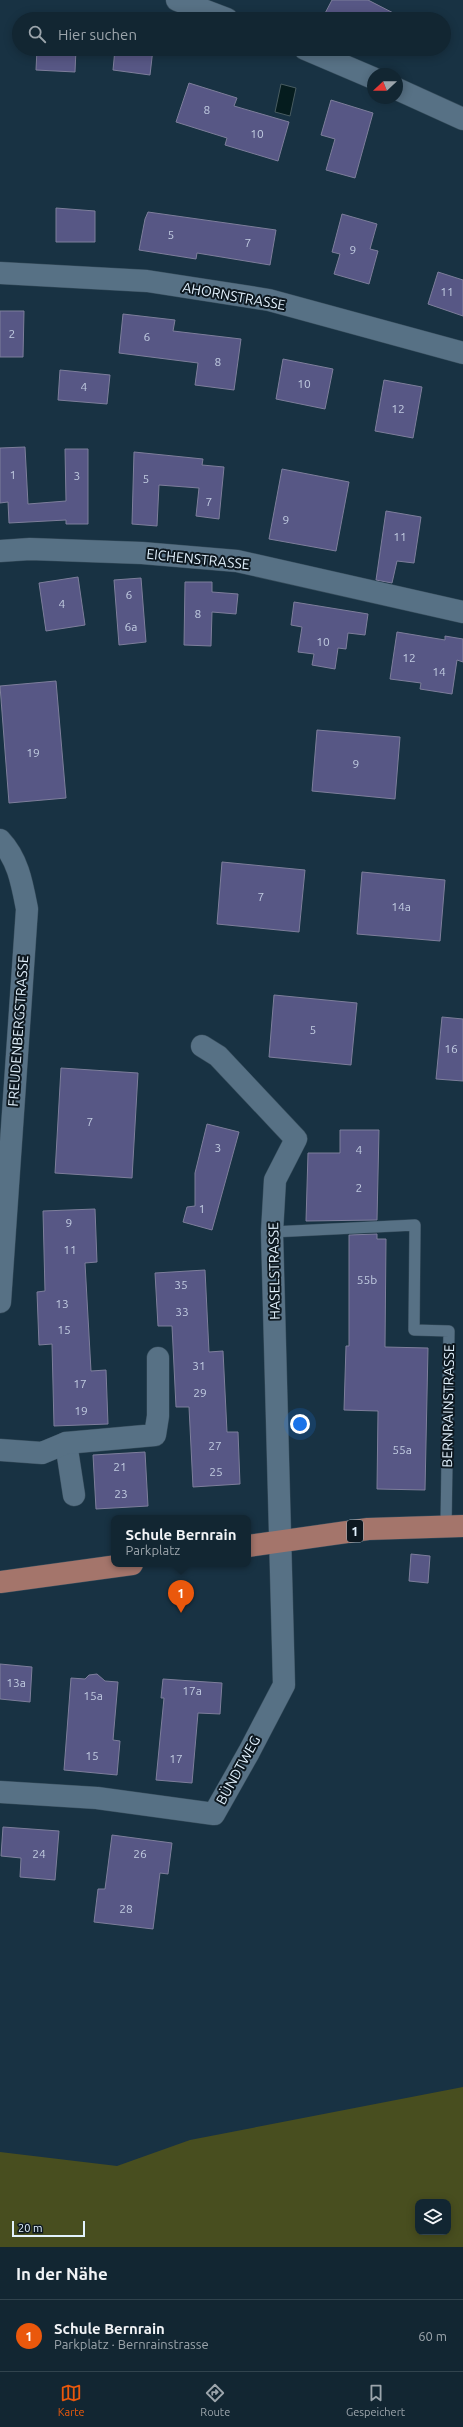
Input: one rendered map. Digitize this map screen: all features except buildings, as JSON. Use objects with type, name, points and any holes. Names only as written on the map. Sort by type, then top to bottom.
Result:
[{"type":"main road","name":"BERNRAINSTRASSE","points":[[251,1545],[368,1529],[455,1526]]},
{"type":"main road","points":[[0,1582],[111,1567]]},
{"type":"street","points":[[177,0],[209,12]]},
{"type":"street","points":[[321,56],[367,75]]},
{"type":"street","points":[[403,92],[463,119]]},
{"type":"street","name":"AHORNSTRASSE","points":[[0,273],[147,282],[269,300],[463,353]]},
{"type":"street","name":"EICHENSTRASSE","points":[[0,551],[30,548],[134,553],[237,561],[463,612]]},
{"type":"street","name":"FREUDENBERGSTRASSE","points":[[0,840],[8,848],[21,875],[27,909],[0,1302]]},
{"type":"street","name":"HASELSTRASSE","points":[[202,1046],[218,1056],[296,1139],[275,1180],[272,1232],[282,1540]]},
{"type":"street","points":[[0,1450],[42,1453],[66,1444],[155,1435],[158,1416],[158,1358]]},
{"type":"street","points":[[66,1444],[74,1495]]},
{"type":"street","name":"BÜNDTWEG","points":[[0,1792],[97,1798],[214,1814],[284,1685],[281,1602],[282,1540]]},
{"type":"lane","name":"BERNRAINSTRASSE","points":[[272,1232],[415,1225],[414,1330],[449,1330],[455,1526]]},
{"type":"green space","points":[[463,2087],[463,2247],[0,2247],[0,2152],[117,2166],[190,2140]]},
{"type":"shaded area","points":[[281,84],[296,88],[290,116],[275,112]]},
{"type":"place","name":"Schule Bernrain","points":[[181,1613]]}]
